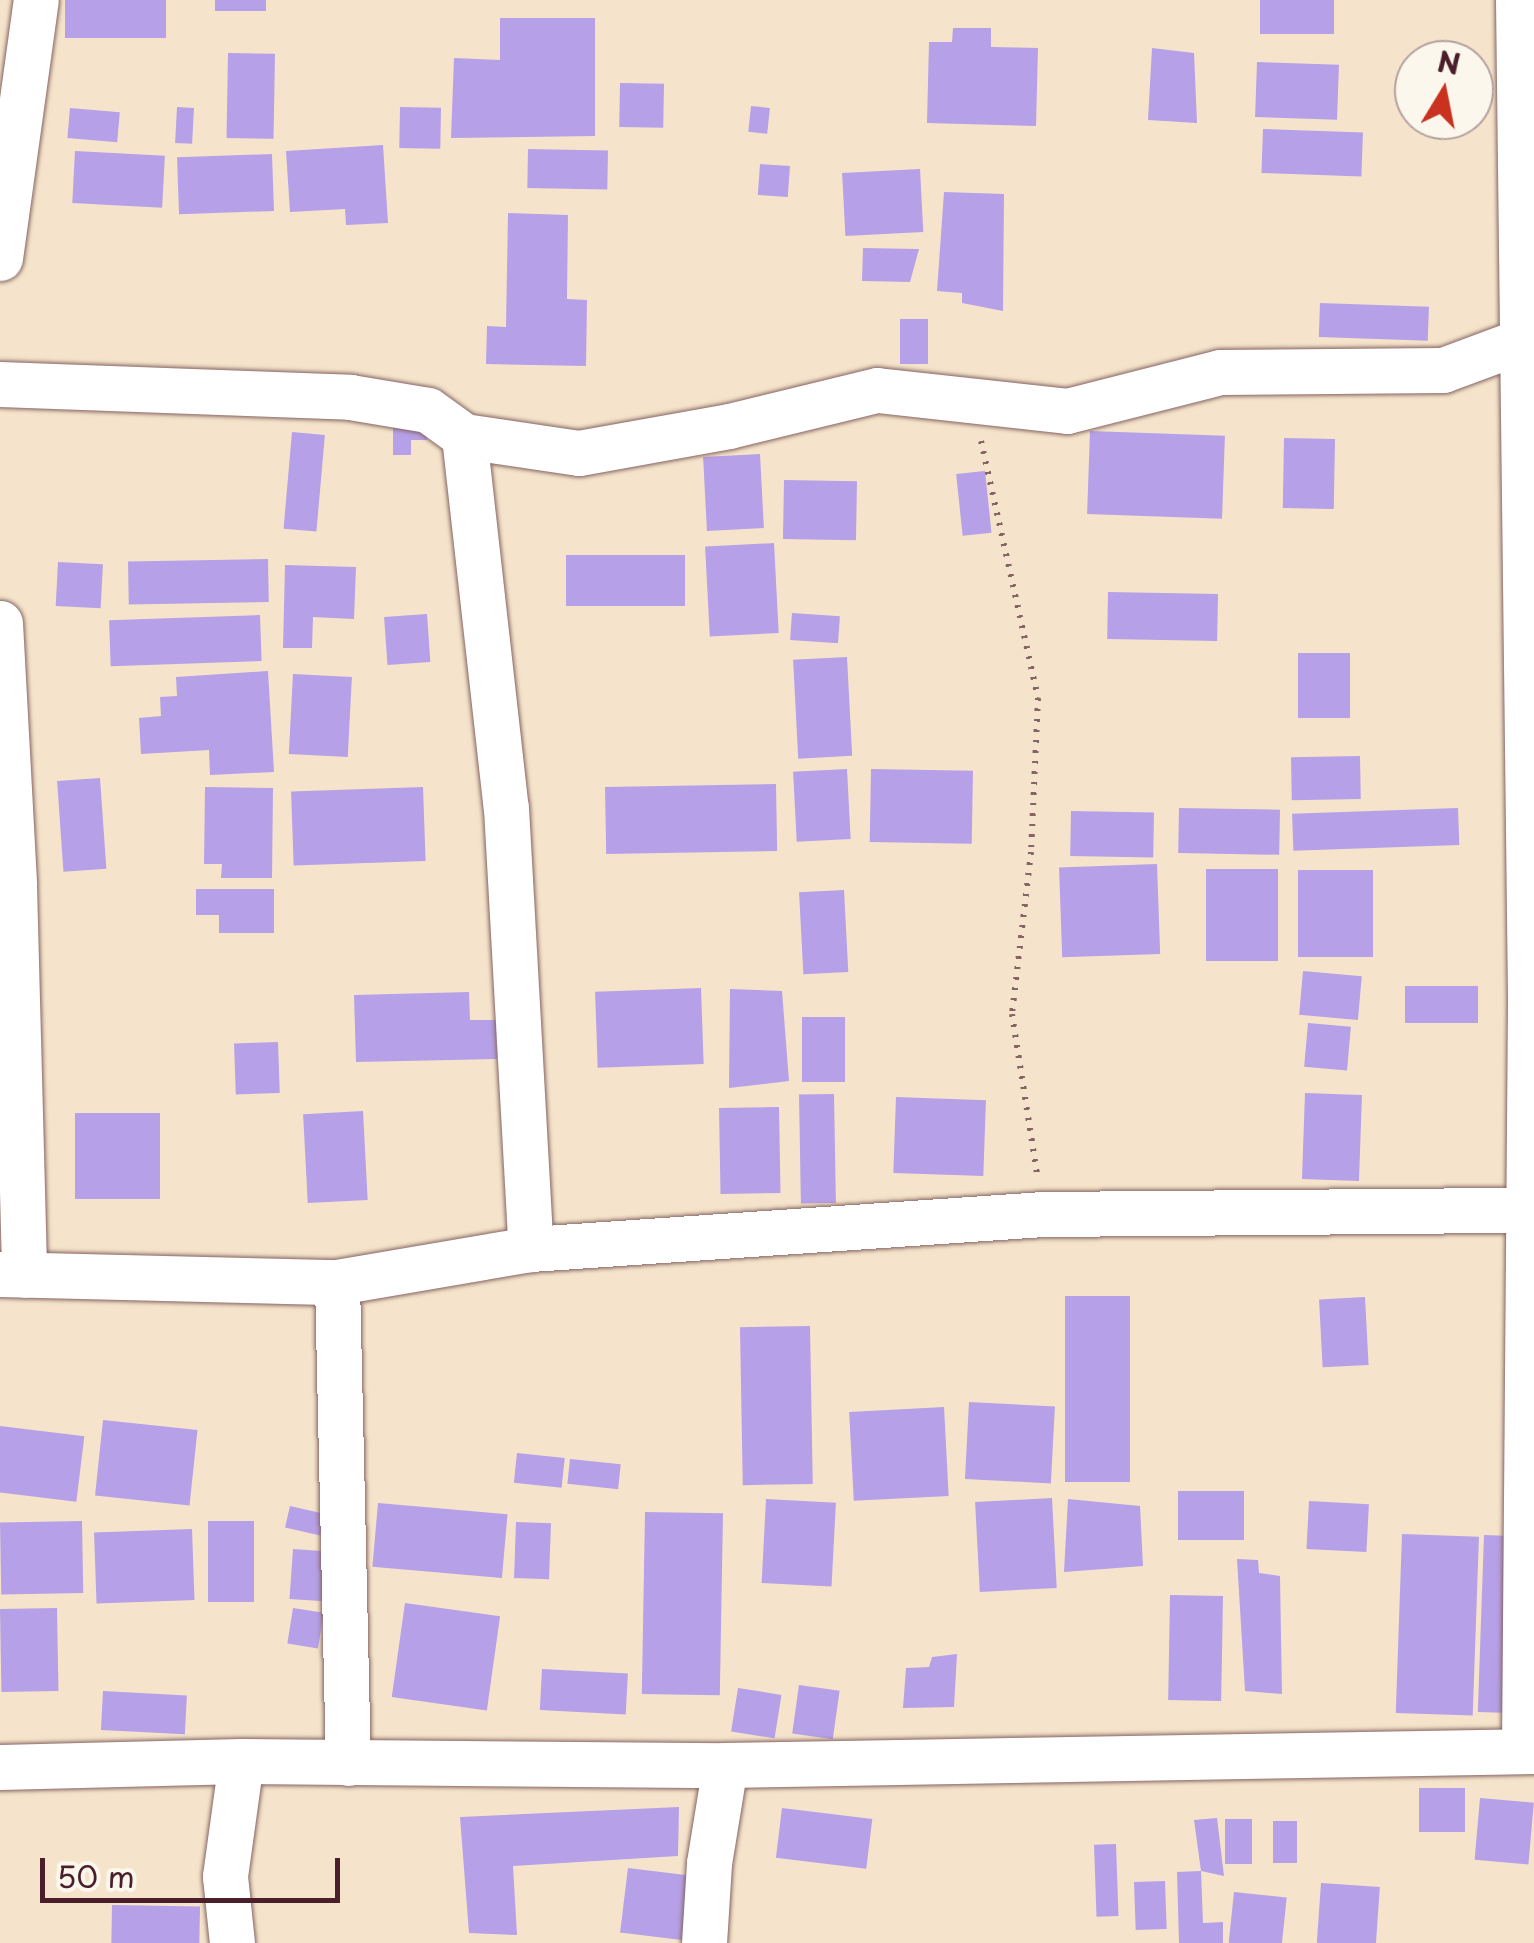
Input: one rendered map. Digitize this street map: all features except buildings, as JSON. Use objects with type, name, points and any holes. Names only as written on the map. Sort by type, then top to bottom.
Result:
[{"type":"street","points":[[0,258],[36,0]]},
{"type":"street","points":[[0,1767],[241,1761],[725,1765],[1529,1751],[1526,1210],[1532,1001],[1528,454],[1520,341],[1518,0]]},
{"type":"street","points":[[0,384],[350,397],[428,410],[464,436],[579,453],[729,426],[877,390],[1067,411],[1220,372],[1442,370],[1520,341]]},
{"type":"street","points":[[464,436],[506,808],[531,1249]]},
{"type":"street","points":[[0,623],[14,885],[12,1274],[337,1282],[531,1249],[1043,1214],[1526,1210]]},
{"type":"street","points":[[337,1282],[348,1762]]},
{"type":"street","points":[[232,1943],[225,1876],[241,1761]]},
{"type":"street","points":[[704,1943],[710,1863],[725,1765]]},
{"type":"path","points":[[972,401],[1038,698],[1031,852],[1012,1014],[1043,1214]]}]
